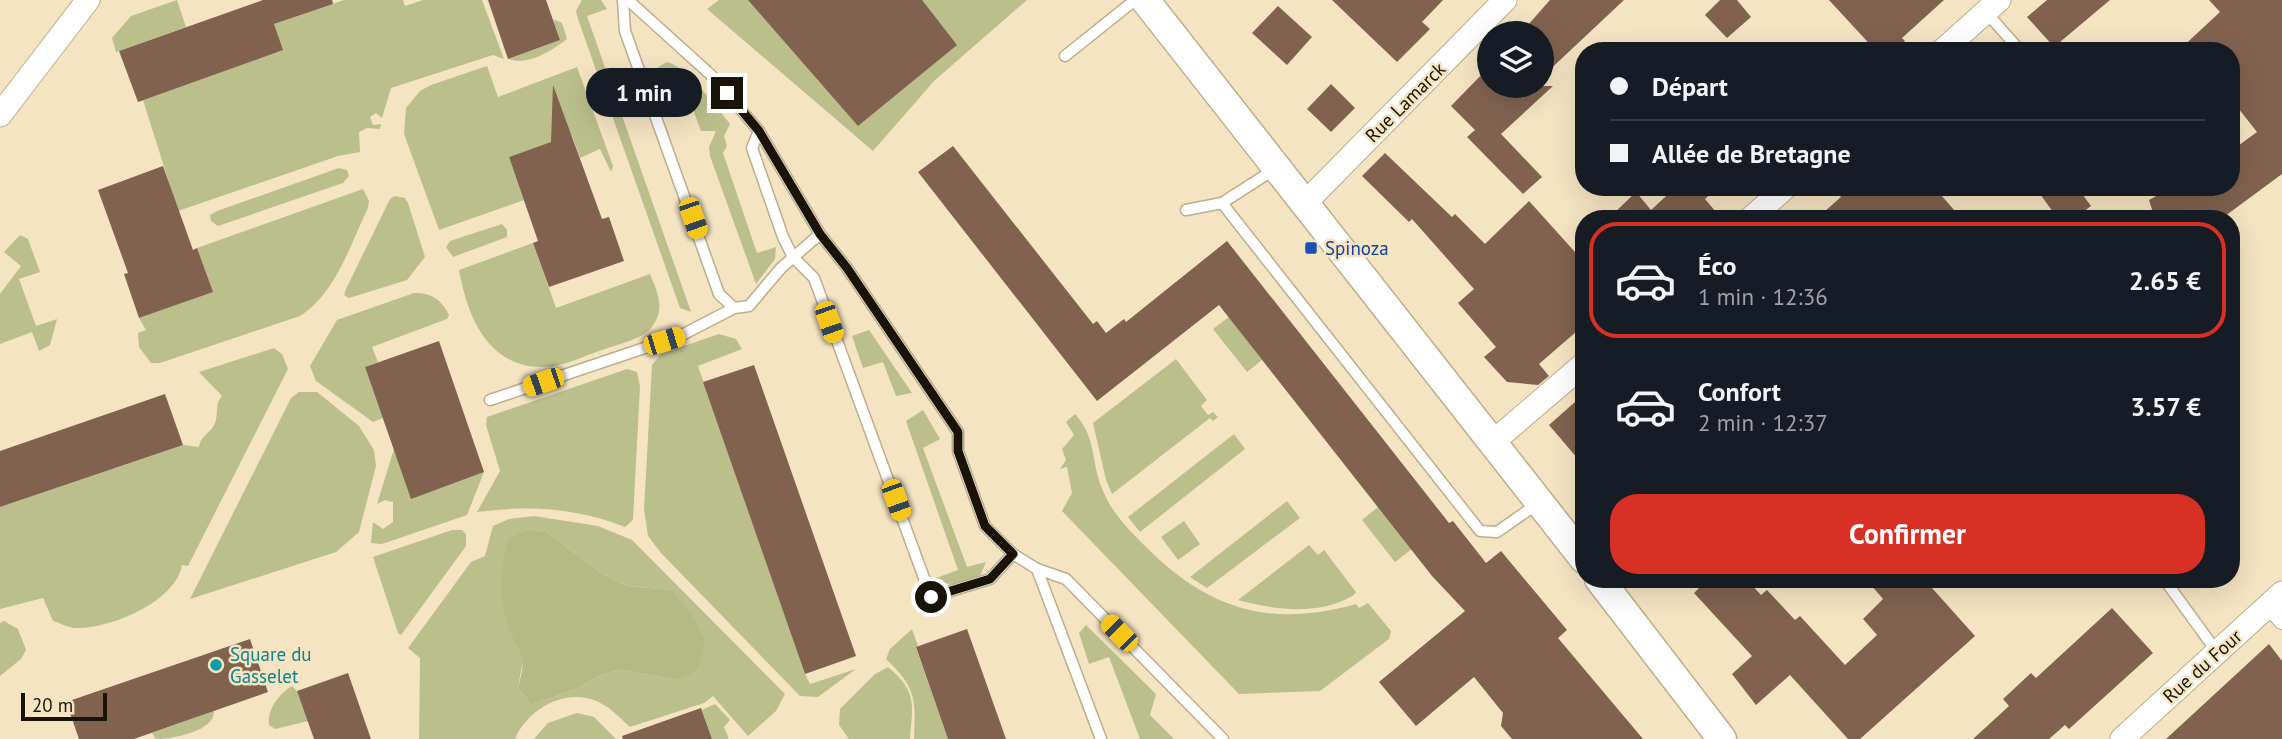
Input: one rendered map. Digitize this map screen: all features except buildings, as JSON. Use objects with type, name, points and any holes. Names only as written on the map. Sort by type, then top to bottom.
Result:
[{"type":"street","points":[[0,115],[88,0]]},
{"type":"street","points":[[1145,0],[1575,547]]},
{"type":"street","name":"Rue Lamarck","points":[[1305,203],[1506,0]]},
{"type":"street","points":[[1952,42],[1993,6]]},
{"type":"street","points":[[1761,210],[1776,196]]},
{"type":"street","points":[[1493,442],[1575,372]]},
{"type":"street","points":[[1606,588],[1722,739]]},
{"type":"street","name":"Rue du Four","points":[[2122,739],[2217,652],[2277,606]]},
{"type":"lane","points":[[623,0],[625,31],[719,294],[734,308]]},
{"type":"lane","points":[[628,0],[711,75],[759,131],[820,234],[847,268],[958,432],[958,451],[985,526],[1013,554],[1037,569],[1066,579],[1223,739]]},
{"type":"lane","points":[[1065,56],[1135,0]]},
{"type":"lane","points":[[1993,6],[2014,42]]},
{"type":"lane","points":[[759,131],[752,148],[793,257],[814,278],[931,597],[990,579],[1013,554]]},
{"type":"lane","points":[[1186,210],[1222,203],[1277,168]]},
{"type":"lane","points":[[1222,203],[1480,531],[1497,533],[1540,502]]},
{"type":"lane","points":[[490,400],[680,336],[734,308],[749,306],[760,297],[793,257],[820,234]]},
{"type":"lane","points":[[1037,569],[1101,739]]},
{"type":"lane","points":[[2171,588],[2217,652]]},
{"type":"green space","points":[[177,0],[186,27],[116,52],[112,38],[131,16]]},
{"type":"green space","points":[[344,0],[403,0],[405,6],[423,0],[482,0],[504,59],[493,55],[391,88],[382,118],[376,113],[370,117],[373,125],[381,124],[380,129],[367,128],[359,132],[360,152],[338,156],[178,211],[143,100],[282,50],[274,24]]},
{"type":"green space","points":[[582,0],[601,0],[607,9],[587,16],[691,312],[680,308],[578,19],[576,11]]},
{"type":"green space","points":[[719,0],[1027,0],[934,81],[873,151],[707,9]]},
{"type":"green space","points":[[553,19],[562,23],[567,39],[532,59],[508,59],[560,40]]},
{"type":"green space","points":[[667,62],[692,79],[730,124],[724,136],[727,146],[723,153],[757,253],[776,247],[775,259],[756,284],[710,156],[709,147],[716,131],[701,131],[687,93],[667,102],[658,67]]},
{"type":"green space","points":[[487,66],[498,97],[577,67],[613,166],[611,172],[600,149],[580,158],[572,135],[509,157],[524,200],[439,230],[404,134],[406,108],[420,91],[431,85]]},
{"type":"green space","points":[[339,168],[347,170],[349,176],[343,183],[218,226],[211,221],[210,215],[217,211]]},
{"type":"green space","points":[[363,189],[369,201],[368,208],[341,267],[313,306],[300,316],[160,363],[151,363],[139,347],[138,333],[146,330],[139,318],[212,292],[197,248]]},
{"type":"green space","points":[[395,196],[405,198],[408,203],[425,257],[407,280],[349,298],[344,295],[346,289],[390,199]]},
{"type":"green space","points":[[502,224],[507,230],[507,237],[453,257],[446,247],[450,241]]},
{"type":"green space","points":[[20,235],[28,239],[40,272],[19,279],[36,326],[57,319],[50,345],[39,351],[32,332],[0,344],[0,294],[21,266],[4,252]]},
{"type":"green space","points":[[533,243],[556,308],[650,274],[659,305],[654,324],[644,334],[630,341],[556,366],[522,364],[506,358],[482,335],[467,304],[459,270]]},
{"type":"green space","points":[[414,293],[435,298],[449,315],[447,319],[372,347],[378,362],[365,367],[383,418],[373,422],[316,381],[310,366],[337,320]]},
{"type":"green space","points":[[1229,317],[1262,360],[1247,372],[1213,329]]},
{"type":"green space","points":[[869,330],[912,393],[896,396],[883,362],[863,368],[852,336]]},
{"type":"green space","points":[[719,334],[736,339],[742,349],[698,366],[805,674],[810,684],[856,669],[818,697],[800,696],[661,553],[648,536],[644,509],[652,365],[661,354]]},
{"type":"green space","points":[[274,348],[282,354],[288,369],[188,566],[182,565],[177,578],[167,591],[154,602],[122,619],[88,627],[74,628],[53,621],[43,598],[0,609],[0,507],[183,445],[199,447],[201,440],[215,423],[218,403],[222,396],[199,372]]},
{"type":"green space","points":[[1176,359],[1207,400],[1201,406],[1208,415],[1213,412],[1218,417],[1213,421],[1210,418],[1112,494],[1106,480],[1093,423]]},
{"type":"green space","points":[[627,369],[637,372],[640,386],[633,520],[625,527],[589,516],[552,510],[477,512],[500,471],[486,425],[487,417]]},
{"type":"green space","points":[[299,392],[317,392],[359,426],[374,450],[376,466],[359,532],[336,552],[190,599],[291,398]]},
{"type":"green space","points":[[923,410],[940,439],[923,448],[967,567],[986,562],[981,574],[959,584],[947,584],[936,578],[958,570],[906,421]]},
{"type":"green space","points":[[1075,414],[1091,442],[1100,482],[1112,508],[1146,547],[1193,586],[1242,608],[1268,613],[1296,614],[1356,604],[1359,608],[1368,603],[1391,631],[1389,639],[1320,691],[1239,694],[1062,511],[1072,493],[1067,467],[1060,469],[1066,460],[1062,449],[1074,435],[1066,422]]},
{"type":"green space","points":[[1234,434],[1245,449],[1140,532],[1128,517]]},
{"type":"green space","points":[[394,449],[412,498],[484,472],[467,515],[382,544],[371,543],[373,522],[383,529],[393,522],[393,502],[385,500],[377,504]]},
{"type":"green space","points":[[1287,501],[1300,518],[1207,588],[1190,577]]},
{"type":"green space","points":[[1378,507],[1412,549],[1395,562],[1362,520]]},
{"type":"green space","points":[[534,516],[598,526],[632,540],[785,694],[776,711],[748,736],[713,696],[704,703],[630,727],[599,702],[570,697],[547,704],[537,711],[528,719],[515,739],[419,739],[420,658],[408,648],[471,562],[485,556],[493,526],[509,519]],"holes":[[[547,532],[599,572],[627,586],[672,590],[679,680],[621,670],[603,674],[578,688],[531,705],[518,687],[524,656],[505,618]]]},
{"type":"green space","points":[[1184,521],[1200,544],[1178,560],[1161,537]]},
{"type":"green space","points":[[452,530],[462,530],[466,534],[466,546],[401,635],[398,633],[373,557]]},
{"type":"green space","points":[[526,531],[547,532],[599,572],[627,586],[672,590],[696,621],[705,642],[698,669],[679,680],[621,670],[603,674],[578,688],[531,705],[518,687],[522,658],[506,620],[502,589],[509,538]]},
{"type":"green space","points":[[1309,545],[1318,555],[1324,550],[1356,592],[1354,595],[1327,606],[1297,609],[1238,600]]},
{"type":"green space","points":[[4,621],[18,629],[26,650],[21,659],[0,676],[0,623]]},
{"type":"green space","points":[[1086,625],[1156,694],[1150,715],[1174,739],[1140,739],[1109,657],[1089,664],[1079,633]]},
{"type":"green space","points":[[912,629],[918,646],[916,648],[948,739],[914,739],[915,714],[909,686],[886,659],[890,649]]},
{"type":"green space","points":[[888,667],[904,683],[911,699],[910,739],[849,739],[839,725],[840,709],[875,674]]},
{"type":"green space","points":[[292,686],[297,691],[308,721],[275,729],[269,725],[272,708],[278,698]]},
{"type":"green space","points":[[715,704],[730,720],[724,727],[729,739],[712,739],[702,710]]},
{"type":"green space","points":[[214,711],[208,724],[201,729],[156,739],[152,733]]},
{"type":"green space","points":[[577,713],[594,717],[616,739],[534,739],[548,723]]},
{"type":"place","name":"Spinoza","points":[[1311,248]]},
{"type":"place","name":"Square du Gasselet","points":[[216,665]]},
{"type":"route","points":[[727,93],[759,131],[820,234],[847,268],[958,432],[958,451],[985,526],[997,541],[1013,554],[1003,569],[990,579],[931,597]]}]
